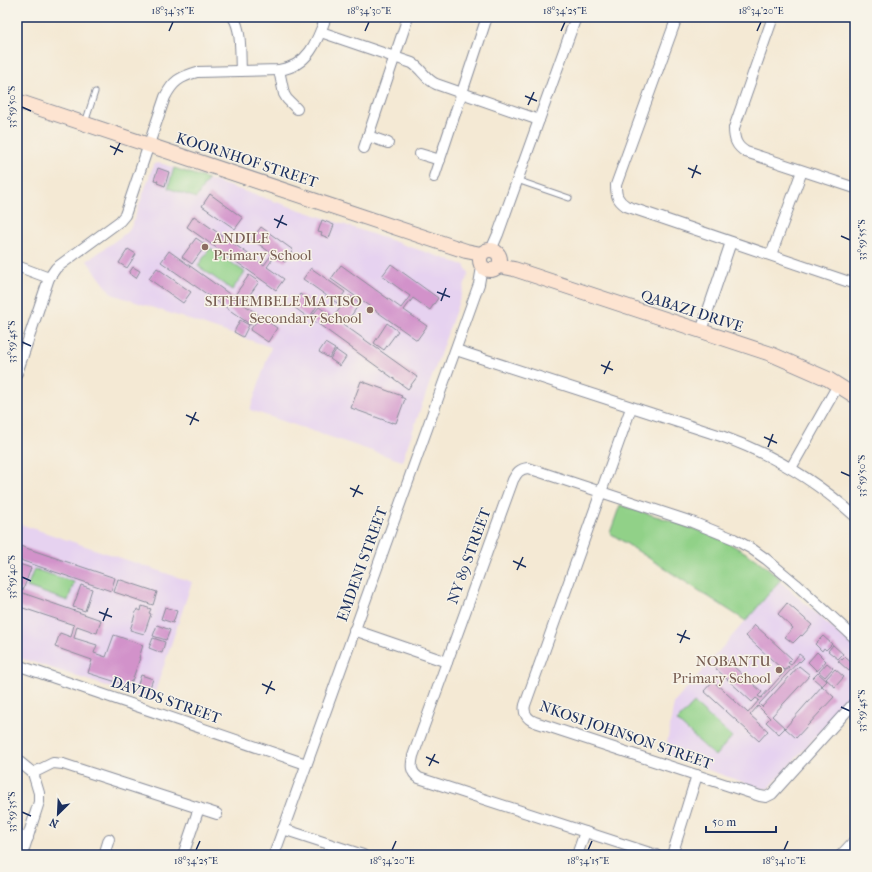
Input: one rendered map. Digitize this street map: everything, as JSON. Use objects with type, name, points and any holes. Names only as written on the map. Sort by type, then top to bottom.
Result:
[{"type":"street","points":[[233,17],[239,30],[240,71]]},
{"type":"street","points":[[17,373],[21,347],[49,278],[56,268],[120,221],[128,209],[165,97],[173,83],[185,76],[197,72],[288,69],[296,65],[311,51],[321,32],[326,17]]},
{"type":"street","points":[[364,148],[408,17]]},
{"type":"street","points":[[434,177],[487,17]]},
{"type":"street","name":"EMDENI STREET","points":[[274,855],[479,284],[490,260],[517,180],[576,17]]},
{"type":"street","points":[[677,17],[616,185],[617,198],[626,206],[855,284]]},
{"type":"street","points":[[773,17],[734,128],[734,139],[746,152],[855,188]]},
{"type":"street","points":[[321,32],[415,64],[429,80],[539,120]]},
{"type":"street","points":[[279,70],[286,100],[297,109]]},
{"type":"street","name":"KOORNHOF STREET","points":[[17,101],[490,260]]},
{"type":"street","points":[[368,136],[388,142]]},
{"type":"street","points":[[420,154],[440,160]]},
{"type":"street","points":[[771,256],[802,171]]},
{"type":"street","points":[[701,331],[731,242]]},
{"type":"street","name":"QABAZI DRIVE","points":[[490,260],[788,361],[822,376],[855,396]]},
{"type":"street","points":[[17,266],[49,278]]},
{"type":"street","points":[[456,350],[735,441],[764,453],[822,488],[855,516]]},
{"type":"street","points":[[791,468],[838,385]]},
{"type":"street","name":"NKOSI JOHNSON STREET","points":[[631,408],[525,705],[525,713],[529,719],[760,796],[769,796],[855,702]]},
{"type":"street","name":"NY 89 STREET","points":[[656,855],[419,778],[414,773],[411,766],[413,756],[447,662],[510,488],[517,473],[520,470],[528,468],[692,522],[722,534],[766,559],[796,584],[855,638]]},
{"type":"street","points":[[354,630],[447,662]]},
{"type":"street","name":"DAVIDS STREET","points":[[17,665],[306,764]]},
{"type":"street","points":[[17,760],[33,773],[39,793],[39,802],[22,855]]},
{"type":"street","points":[[33,773],[53,763],[63,764],[217,814]]},
{"type":"street","points":[[672,855],[697,775]]},
{"type":"street","points":[[183,855],[199,808]]},
{"type":"street","points":[[283,829],[364,855]]},
{"type":"street","points":[[578,855],[585,832]]},
{"type":"street","points":[[17,835],[28,838]]},
{"type":"street","points":[[104,855],[109,839]]},
{"type":"street","points":[[841,855],[855,840]]},
{"type":"lane","points":[[84,124],[96,92]]},
{"type":"lane","points":[[517,180],[569,198]]},
{"type":"shaded area","points":[[160,163],[464,265],[469,273],[402,461],[250,410],[271,347],[112,294],[87,261],[126,233],[132,225],[154,164]]},
{"type":"shaded area","points":[[17,523],[192,582],[152,701],[17,657]]},
{"type":"shaded area","name":"NOBANTU Primary School","points":[[780,581],[855,648],[855,693],[769,788],[763,789],[665,755],[674,703]]},
{"type":"green space","points":[[174,168],[208,179],[196,198],[168,188]]},
{"type":"green space","points":[[210,248],[245,272],[232,290],[198,266]]},
{"type":"green space","points":[[620,505],[686,526],[719,539],[734,546],[753,558],[781,579],[746,621],[610,533]]},
{"type":"green space","points":[[34,569],[74,582],[68,601],[27,587]]},
{"type":"green space","points":[[694,703],[732,737],[715,756],[677,721]]},
{"type":"building","points":[[158,168],[169,172],[165,186],[154,180]]},
{"type":"building","points":[[210,194],[243,218],[235,229],[202,206]]},
{"type":"building","points":[[194,216],[264,265],[272,254],[252,239],[261,227],[293,250],[285,262],[275,256],[267,267],[284,279],[276,290],[187,227]]},
{"type":"building","points":[[322,220],[334,225],[329,238],[318,232]]},
{"type":"building","points":[[196,238],[206,245],[192,264],[182,257]]},
{"type":"building","points":[[128,249],[136,254],[127,268],[119,263]]},
{"type":"building","points":[[169,251],[277,328],[268,342],[250,330],[259,318],[257,317],[251,325],[161,262]]},
{"type":"building","points":[[391,264],[438,298],[430,310],[413,298],[404,310],[427,326],[417,340],[331,279],[341,265],[401,308],[410,296],[382,276]]},
{"type":"building","points":[[133,267],[140,271],[136,278],[129,273]]},
{"type":"building","points":[[157,268],[191,292],[183,303],[149,279]]},
{"type":"building","points":[[311,268],[345,292],[337,303],[303,279]]},
{"type":"building","points":[[249,275],[259,282],[245,301],[235,295]]},
{"type":"building","points":[[300,294],[317,306],[309,318],[291,305]]},
{"type":"building","points":[[349,296],[360,303],[346,323],[335,315]]},
{"type":"building","points":[[319,307],[417,377],[408,389],[310,318]]},
{"type":"building","points":[[240,320],[249,325],[243,337],[234,332]]},
{"type":"building","points":[[387,323],[398,331],[384,350],[374,343]]},
{"type":"building","points":[[325,343],[335,349],[329,358],[319,352]]},
{"type":"building","points":[[336,350],[346,357],[340,366],[330,359]]},
{"type":"building","points":[[361,381],[402,396],[401,397],[405,399],[396,423],[392,423],[351,408]]},
{"type":"building","points":[[17,545],[115,578],[111,591],[17,559]]},
{"type":"building","points":[[19,564],[31,568],[23,590],[17,588],[17,569]]},
{"type":"building","points":[[118,579],[157,592],[153,605],[114,592]]},
{"type":"building","points":[[81,585],[92,589],[85,611],[73,607]]},
{"type":"building","points":[[17,591],[101,620],[97,633],[77,626],[74,638],[97,645],[94,653],[106,657],[114,635],[143,645],[140,658],[129,686],[88,673],[92,660],[55,647],[60,633],[71,637],[74,625],[17,606]]},
{"type":"building","points":[[787,603],[812,625],[793,643],[785,637],[793,628],[778,614]]},
{"type":"building","points":[[142,606],[151,609],[149,613],[151,614],[144,634],[130,630],[137,609],[141,611]]},
{"type":"building","points":[[165,607],[177,611],[173,623],[161,619]]},
{"type":"building","points":[[157,625],[170,630],[166,640],[153,636]]},
{"type":"building","points":[[755,625],[792,659],[788,663],[791,665],[799,654],[804,658],[800,662],[799,661],[759,704],[762,707],[799,666],[810,675],[772,716],[785,728],[779,734],[766,722],[770,718],[758,706],[750,715],[768,731],[759,741],[704,691],[713,681],[748,713],[759,700],[756,698],[752,702],[714,667],[723,657],[762,692],[758,696],[761,698],[789,667],[788,666],[785,670],[782,669],[746,636]]},
{"type":"building","points":[[823,636],[832,644],[826,650],[824,648],[822,651],[815,644]]},
{"type":"building","points":[[153,638],[165,642],[162,653],[149,648]]},
{"type":"building","points":[[833,645],[843,654],[838,659],[828,651]]},
{"type":"building","points":[[817,652],[826,661],[817,671],[808,662]]},
{"type":"building","points":[[845,657],[854,665],[849,671],[838,661]]},
{"type":"building","points":[[827,663],[833,668],[825,677],[819,672]]},
{"type":"building","points":[[835,669],[844,677],[835,687],[826,679]]},
{"type":"building","points":[[818,673],[827,681],[822,686],[813,678]]},
{"type":"building","points":[[141,675],[153,679],[148,693],[140,691],[141,689],[137,687]]},
{"type":"building","points":[[822,686],[834,697],[796,738],[785,728]]},
{"type":"place","name":"ANDILE Primary School","points":[[205,247]]},
{"type":"place","name":"SITHEMBELE MATISO Secondary School","points":[[370,310]]},
{"type":"place","name":"NOBANTU Primary School","points":[[779,670]]}]
